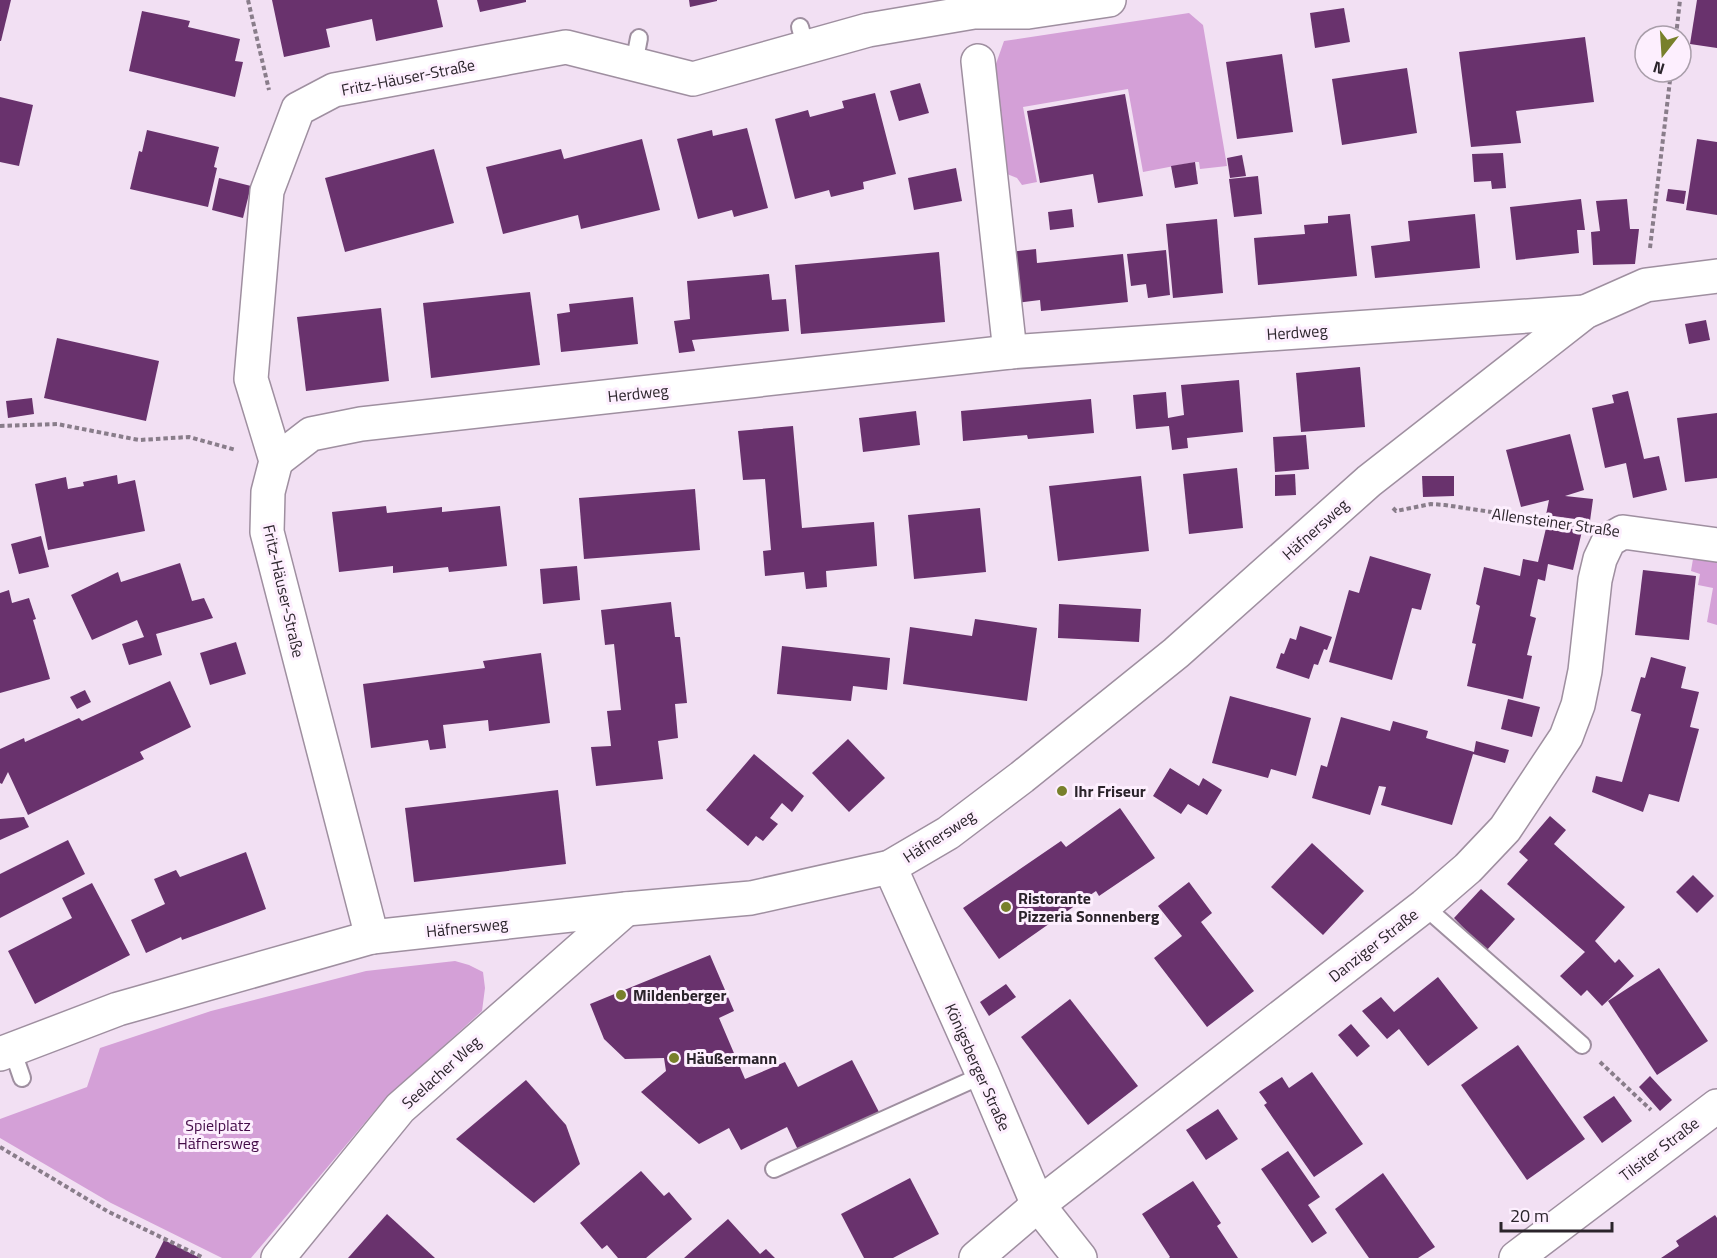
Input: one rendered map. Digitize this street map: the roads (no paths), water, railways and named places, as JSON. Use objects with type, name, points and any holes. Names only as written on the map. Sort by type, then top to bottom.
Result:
[{"type":"street","name":"Fritz-Häuser-Straße","points":[[372,938],[291,632],[267,532],[268,492],[276,461],[251,379],[267,190],[298,109],[334,90],[444,79],[566,47],[636,51],[693,79],[803,37],[868,30],[974,12],[1028,12],[1109,0]]},
{"type":"street","points":[[978,62],[1010,352]]},
{"type":"street","name":"Häfnersweg","points":[[11,1061],[118,1009],[372,938],[626,909],[751,898],[890,867],[948,833],[1022,777],[1176,653],[1369,481],[1585,312],[1646,285],[1717,276]]},
{"type":"street","name":"Herdweg","points":[[276,461],[310,434],[361,424],[1010,352],[1585,312]]},
{"type":"street","name":"Allensteiner Straße","points":[[1623,532],[1717,545]]},
{"type":"street","name":"Danziger Straße","points":[[976,1258],[1038,1205],[1424,906],[1468,868],[1505,829],[1566,737],[1578,705],[1586,671],[1595,580],[1600,559],[1609,540],[1623,532]]},
{"type":"street","name":"Königsberger Straße","points":[[890,867],[1038,1205],[1080,1258]]},
{"type":"street","name":"Seelacher Weg","points":[[278,1258],[399,1108],[626,909]]},
{"type":"street","name":"Tilsiter Straße","points":[[1516,1258],[1717,1106]]},
{"type":"lane","points":[[1424,906],[1582,1045]]},
{"type":"lane","points":[[774,1168],[983,1075]]},
{"type":"place","name":"Ihr Friseur","points":[[1062,791]]},
{"type":"place","name":"Ristorante Pizzeria Sonnenberg","points":[[1006,907]]},
{"type":"place","name":"Mildenberger","points":[[621,995]]},
{"type":"place","name":"Häußermann","points":[[674,1058]]},
{"type":"park label","name":"Spielplatz Häfnersweg","points":[[218,1134]]}]
